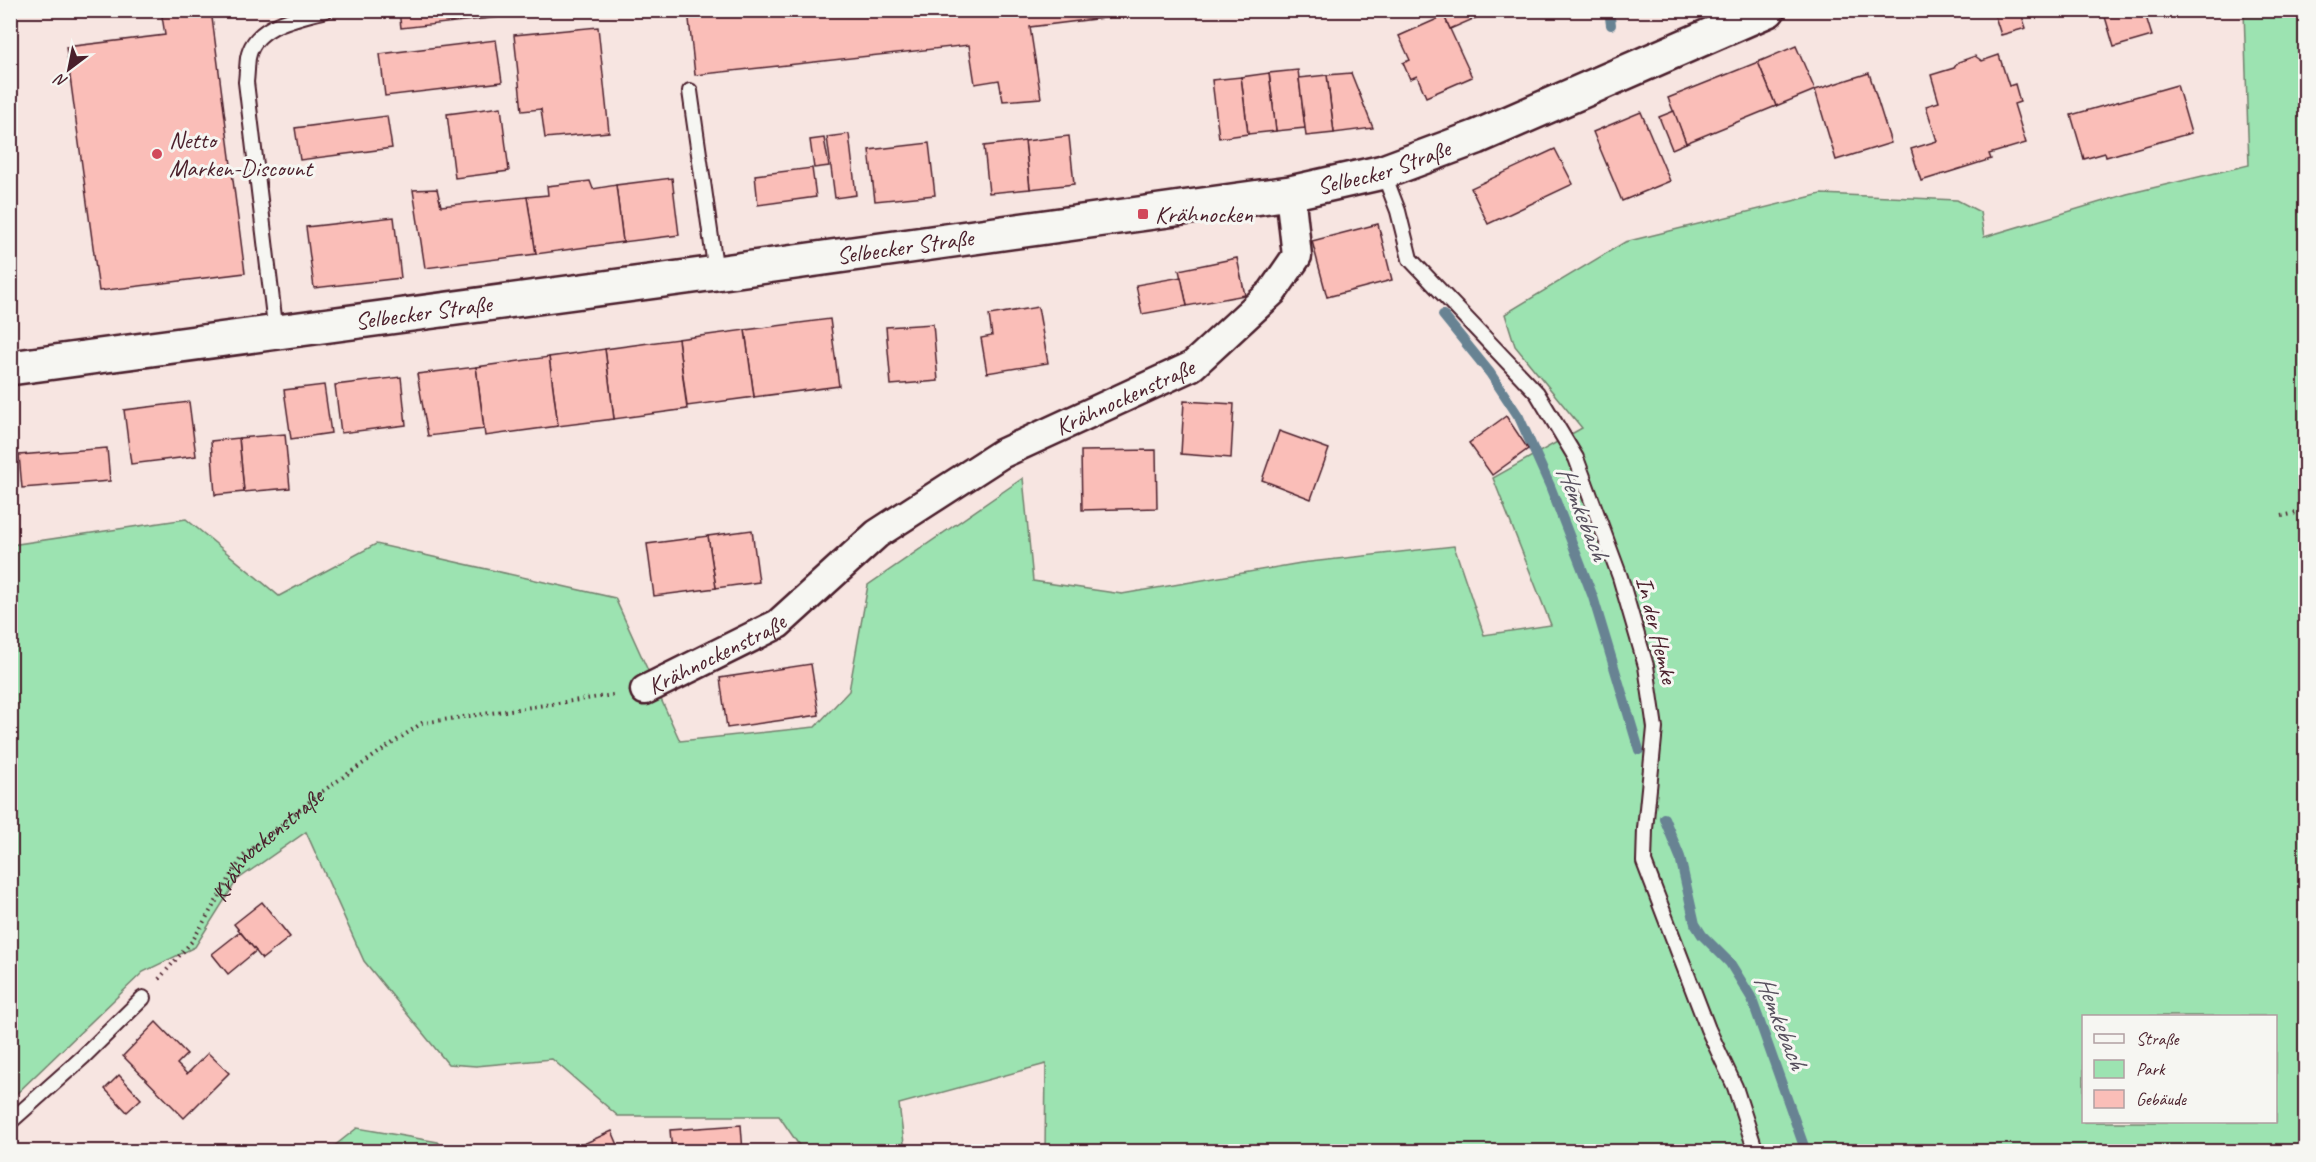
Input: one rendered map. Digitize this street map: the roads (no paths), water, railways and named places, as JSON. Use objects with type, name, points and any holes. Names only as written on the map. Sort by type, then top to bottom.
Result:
[{"type":"main road","name":"Selbecker Straße","points":[[10,368],[276,334],[1290,193],[1383,172],[1478,137],[1768,10]]},
{"type":"street","name":"Krähnockenstraße","points":[[645,690],[778,624],[877,534],[1001,454],[1192,366],[1272,292],[1297,256],[1290,193]]},
{"type":"lane","points":[[276,334],[246,82],[248,55],[260,37],[272,26],[326,10]]},
{"type":"lane","points":[[690,91],[716,273]]},
{"type":"lane","name":"In der Hemke","points":[[1383,172],[1398,211],[1410,258],[1537,393],[1576,458],[1620,577],[1646,666],[1655,728],[1644,862],[1708,1029],[1735,1087],[1756,1152]]},
{"type":"lane","points":[[10,1122],[83,1057],[143,998]]},
{"type":"waterway","name":"Hemkebach","points":[[1609,10],[1611,25]]},
{"type":"waterway","name":"Hemkebach","points":[[1443,315],[1490,373],[1519,417],[1550,486],[1593,597],[1639,750]]},
{"type":"waterway","name":"Hemkebach","points":[[1664,818],[1680,857],[1695,924],[1702,935],[1730,963],[1751,997],[1806,1152]]},
{"type":"place","name":"Netto Marken-Discount","points":[[157,154]]},
{"type":"place","name":"Krähnocken","points":[[1143,214]]}]
